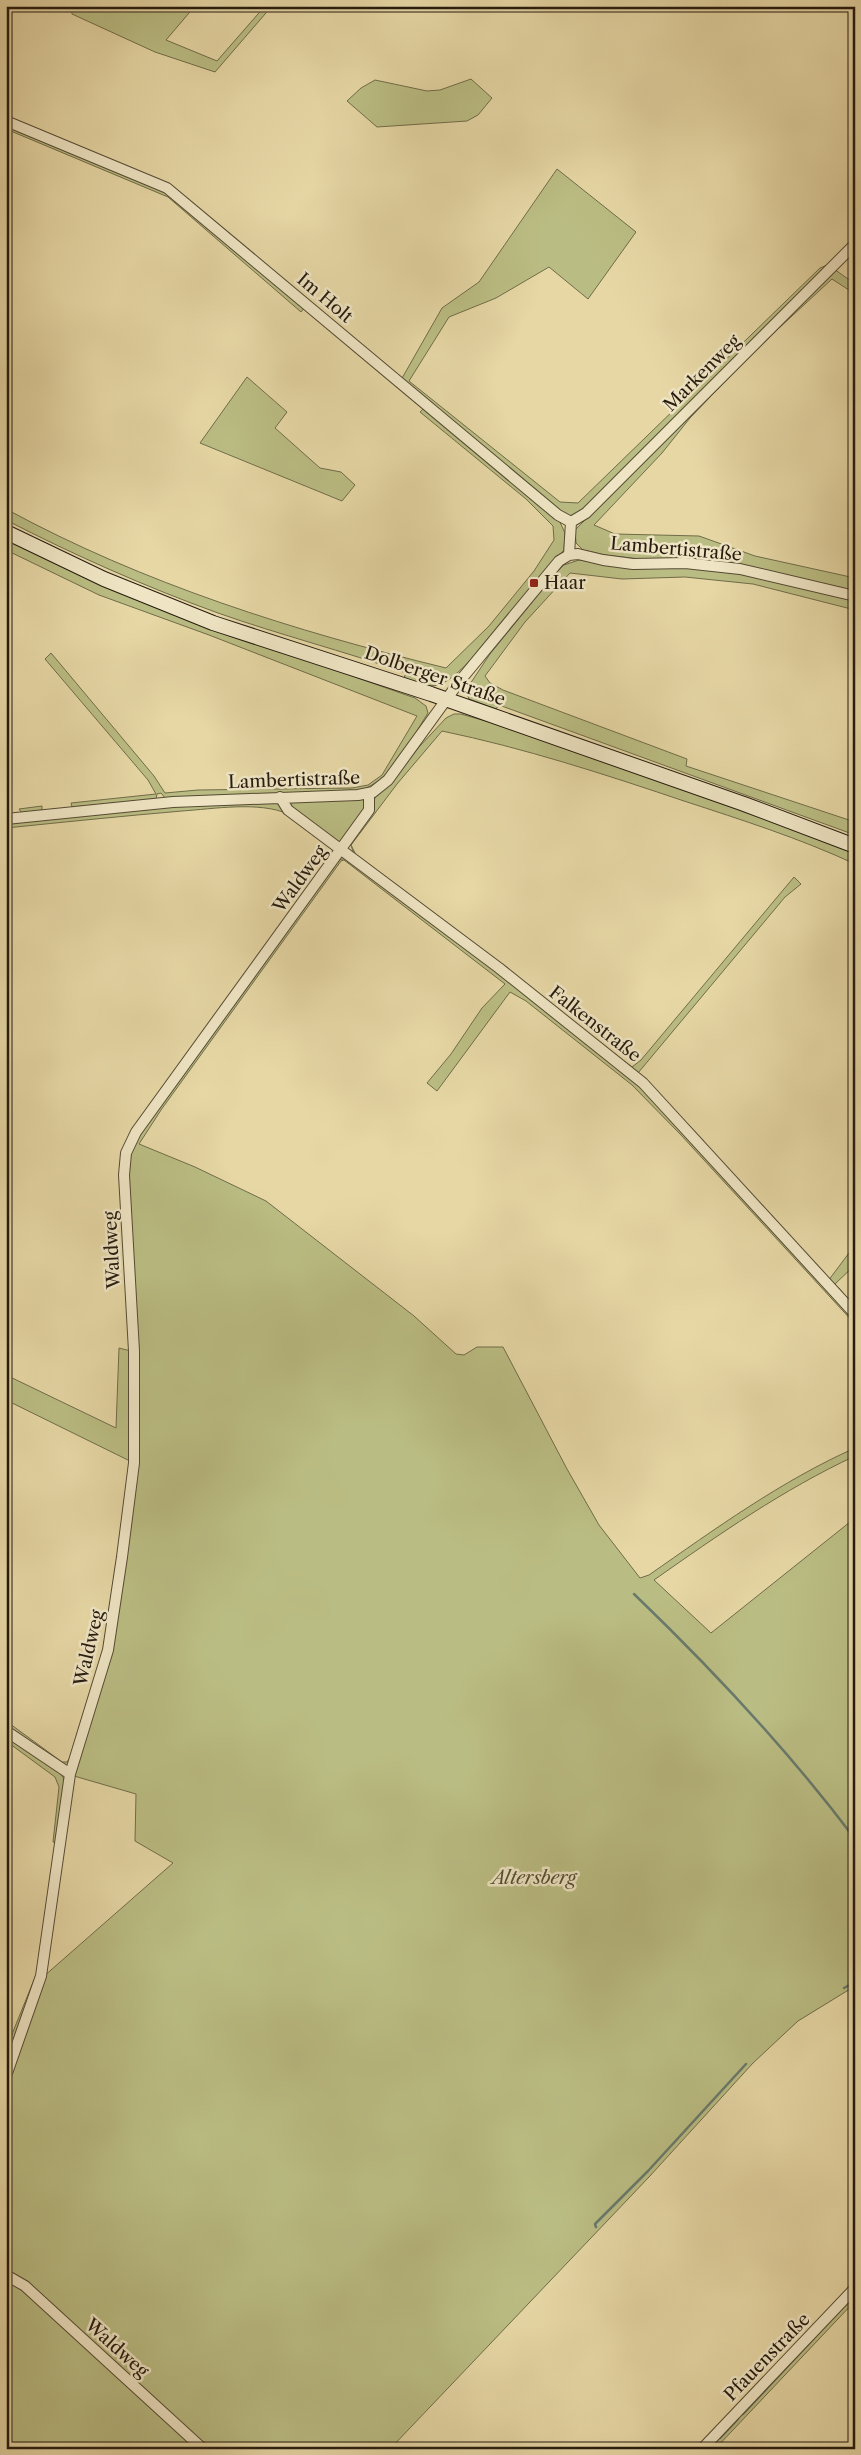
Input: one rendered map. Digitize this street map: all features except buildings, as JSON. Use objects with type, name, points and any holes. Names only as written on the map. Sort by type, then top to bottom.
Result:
[{"type":"main road","name":"Dolberger Straße","points":[[6,532],[104,579],[213,622],[446,700],[744,804],[855,846]]},
{"type":"street","name":"Im Holt","points":[[6,121],[167,188],[558,515],[571,522]]},
{"type":"street","name":"Markenweg","points":[[571,522],[586,513],[855,244]]},
{"type":"street","points":[[569,555],[571,522]]},
{"type":"street","name":"Lambertistraße","points":[[6,819],[173,802],[369,794],[378,790],[388,780],[446,700],[559,561],[569,555],[578,554],[603,560],[634,564],[685,563],[740,569],[855,596]]},
{"type":"street","name":"Waldweg","points":[[6,2076],[41,1976],[70,1774],[108,1650],[134,1462],[134,1351],[124,1175],[126,1153],[136,1132],[369,810],[369,794]]},
{"type":"street","name":"Falkenstraße","points":[[280,797],[288,810],[499,968],[643,1083],[855,1314]]},
{"type":"street","points":[[6,1731],[70,1774]]},
{"type":"street","name":"Waldweg","points":[[6,2274],[25,2286],[203,2449]]},
{"type":"street","name":"Pfauenstraße","points":[[702,2449],[855,2288]]},
{"type":"green space","points":[[71,6],[195,6],[166,40],[217,61],[265,6],[272,6],[215,72],[155,52],[72,14]]},
{"type":"green space","points":[[471,79],[492,98],[478,115],[467,121],[377,127],[347,101],[361,88],[375,80],[427,91],[440,90]]},
{"type":"green space","points":[[6,123],[157,186],[305,307],[301,312],[168,197],[6,129]]},
{"type":"green space","points":[[557,169],[636,232],[588,299],[549,267],[496,298],[449,317],[409,381],[560,502],[578,503],[820,268],[832,263],[583,512],[570,516],[560,511],[401,380],[442,308],[479,282]]},
{"type":"green space","points":[[834,269],[855,284],[855,294],[832,279],[752,353],[690,418],[662,453],[594,525],[615,534],[699,536],[755,556],[855,578],[855,592],[780,575],[605,555],[583,550],[576,543],[575,530]]},
{"type":"green space","points":[[247,377],[287,412],[275,428],[320,468],[341,472],[355,485],[342,501],[200,443]]},
{"type":"green space","points":[[425,407],[558,518],[565,533],[564,550],[503,625],[466,665],[438,685],[430,686],[404,678],[406,673],[241,621],[191,603],[110,570],[6,520],[6,509],[58,536],[112,560],[166,583],[221,603],[333,638],[446,668],[489,626],[534,571],[554,540],[553,526],[526,499],[420,412]]},
{"type":"green space","points":[[6,538],[211,627],[415,698],[426,706],[428,713],[391,769],[382,778],[359,791],[166,799],[161,793],[157,794],[156,799],[72,807],[71,803],[156,794],[148,780],[45,659],[51,653],[154,776],[165,793],[198,790],[352,788],[368,785],[382,775],[417,716],[209,635],[99,595],[6,550]]},
{"type":"green space","points":[[579,560],[634,568],[686,567],[740,574],[855,601],[855,610],[753,584],[685,577],[622,579],[570,573],[525,622],[485,676],[490,683],[503,690],[687,759],[686,766],[855,822],[855,835],[499,705],[496,709],[469,699],[466,690],[490,654],[554,575],[564,565]]},
{"type":"green space","points":[[454,714],[461,714],[744,810],[855,852],[855,864],[770,830],[624,781],[564,762],[442,731],[397,784],[351,845],[375,798],[391,783],[419,747],[446,718]]},
{"type":"green space","points":[[364,800],[367,808],[340,844],[291,808],[289,802]]},
{"type":"green space","points":[[276,802],[288,814],[264,808],[236,807],[6,828],[6,824],[175,806]]},
{"type":"green space","points":[[42,806],[42,810],[22,813],[19,809]]},
{"type":"green space","points":[[351,845],[356,855],[632,1067],[641,1060],[794,877],[801,884],[785,897],[638,1073],[704,1141],[702,1143],[632,1068],[354,855]]},
{"type":"green space","name":"Altersberg","points":[[347,858],[497,970],[642,1087],[855,1318],[855,1324],[680,1134],[632,1085],[526,1001],[510,992],[437,1091],[427,1083],[451,1054],[482,1008],[505,984],[344,860],[341,861],[161,1110],[139,1144],[195,1167],[266,1201],[414,1316],[456,1354],[464,1355],[477,1347],[503,1347],[567,1469],[599,1525],[640,1578],[649,1575],[724,1523],[801,1475],[855,1448],[855,1456],[777,1498],[654,1580],[711,1633],[855,1518],[855,1986],[798,2021],[753,2063],[649,2177],[390,2449],[6,2449],[6,2049],[36,1975],[43,1977],[173,1863],[135,1841],[136,1794],[74,1776],[110,1650],[132,1462],[6,1400],[6,1375],[116,1428],[119,1348],[131,1351],[126,1175],[129,1156],[140,1132],[338,860]]},
{"type":"green space","points":[[855,1245],[855,1265],[835,1284],[855,1306],[855,1310],[828,1281]]},
{"type":"green space","points":[[6,1721],[62,1762],[67,1762],[73,1753],[69,1764],[65,1767],[6,1729]]},
{"type":"green space","points":[[6,1734],[61,1774],[66,1783],[58,1843],[53,1842],[59,1787],[55,1777],[6,1741]]},
{"type":"green space","points":[[855,2291],[855,2301],[715,2449],[705,2449]]},
{"type":"waterway","points":[[850,286],[855,289]]},
{"type":"waterway","points":[[634,1594],[750,1712],[804,1774],[855,1839]]},
{"type":"waterway","points":[[844,1988],[855,1982]]},
{"type":"waterway","points":[[596,2227],[595,2224],[648,2171],[746,2064]]},
{"type":"waterway","points":[[743,2414],[813,2339]]},
{"type":"waterway","points":[[720,2438],[738,2419]]},
{"type":"place","name":"Haar","points":[[534,583]]}]
